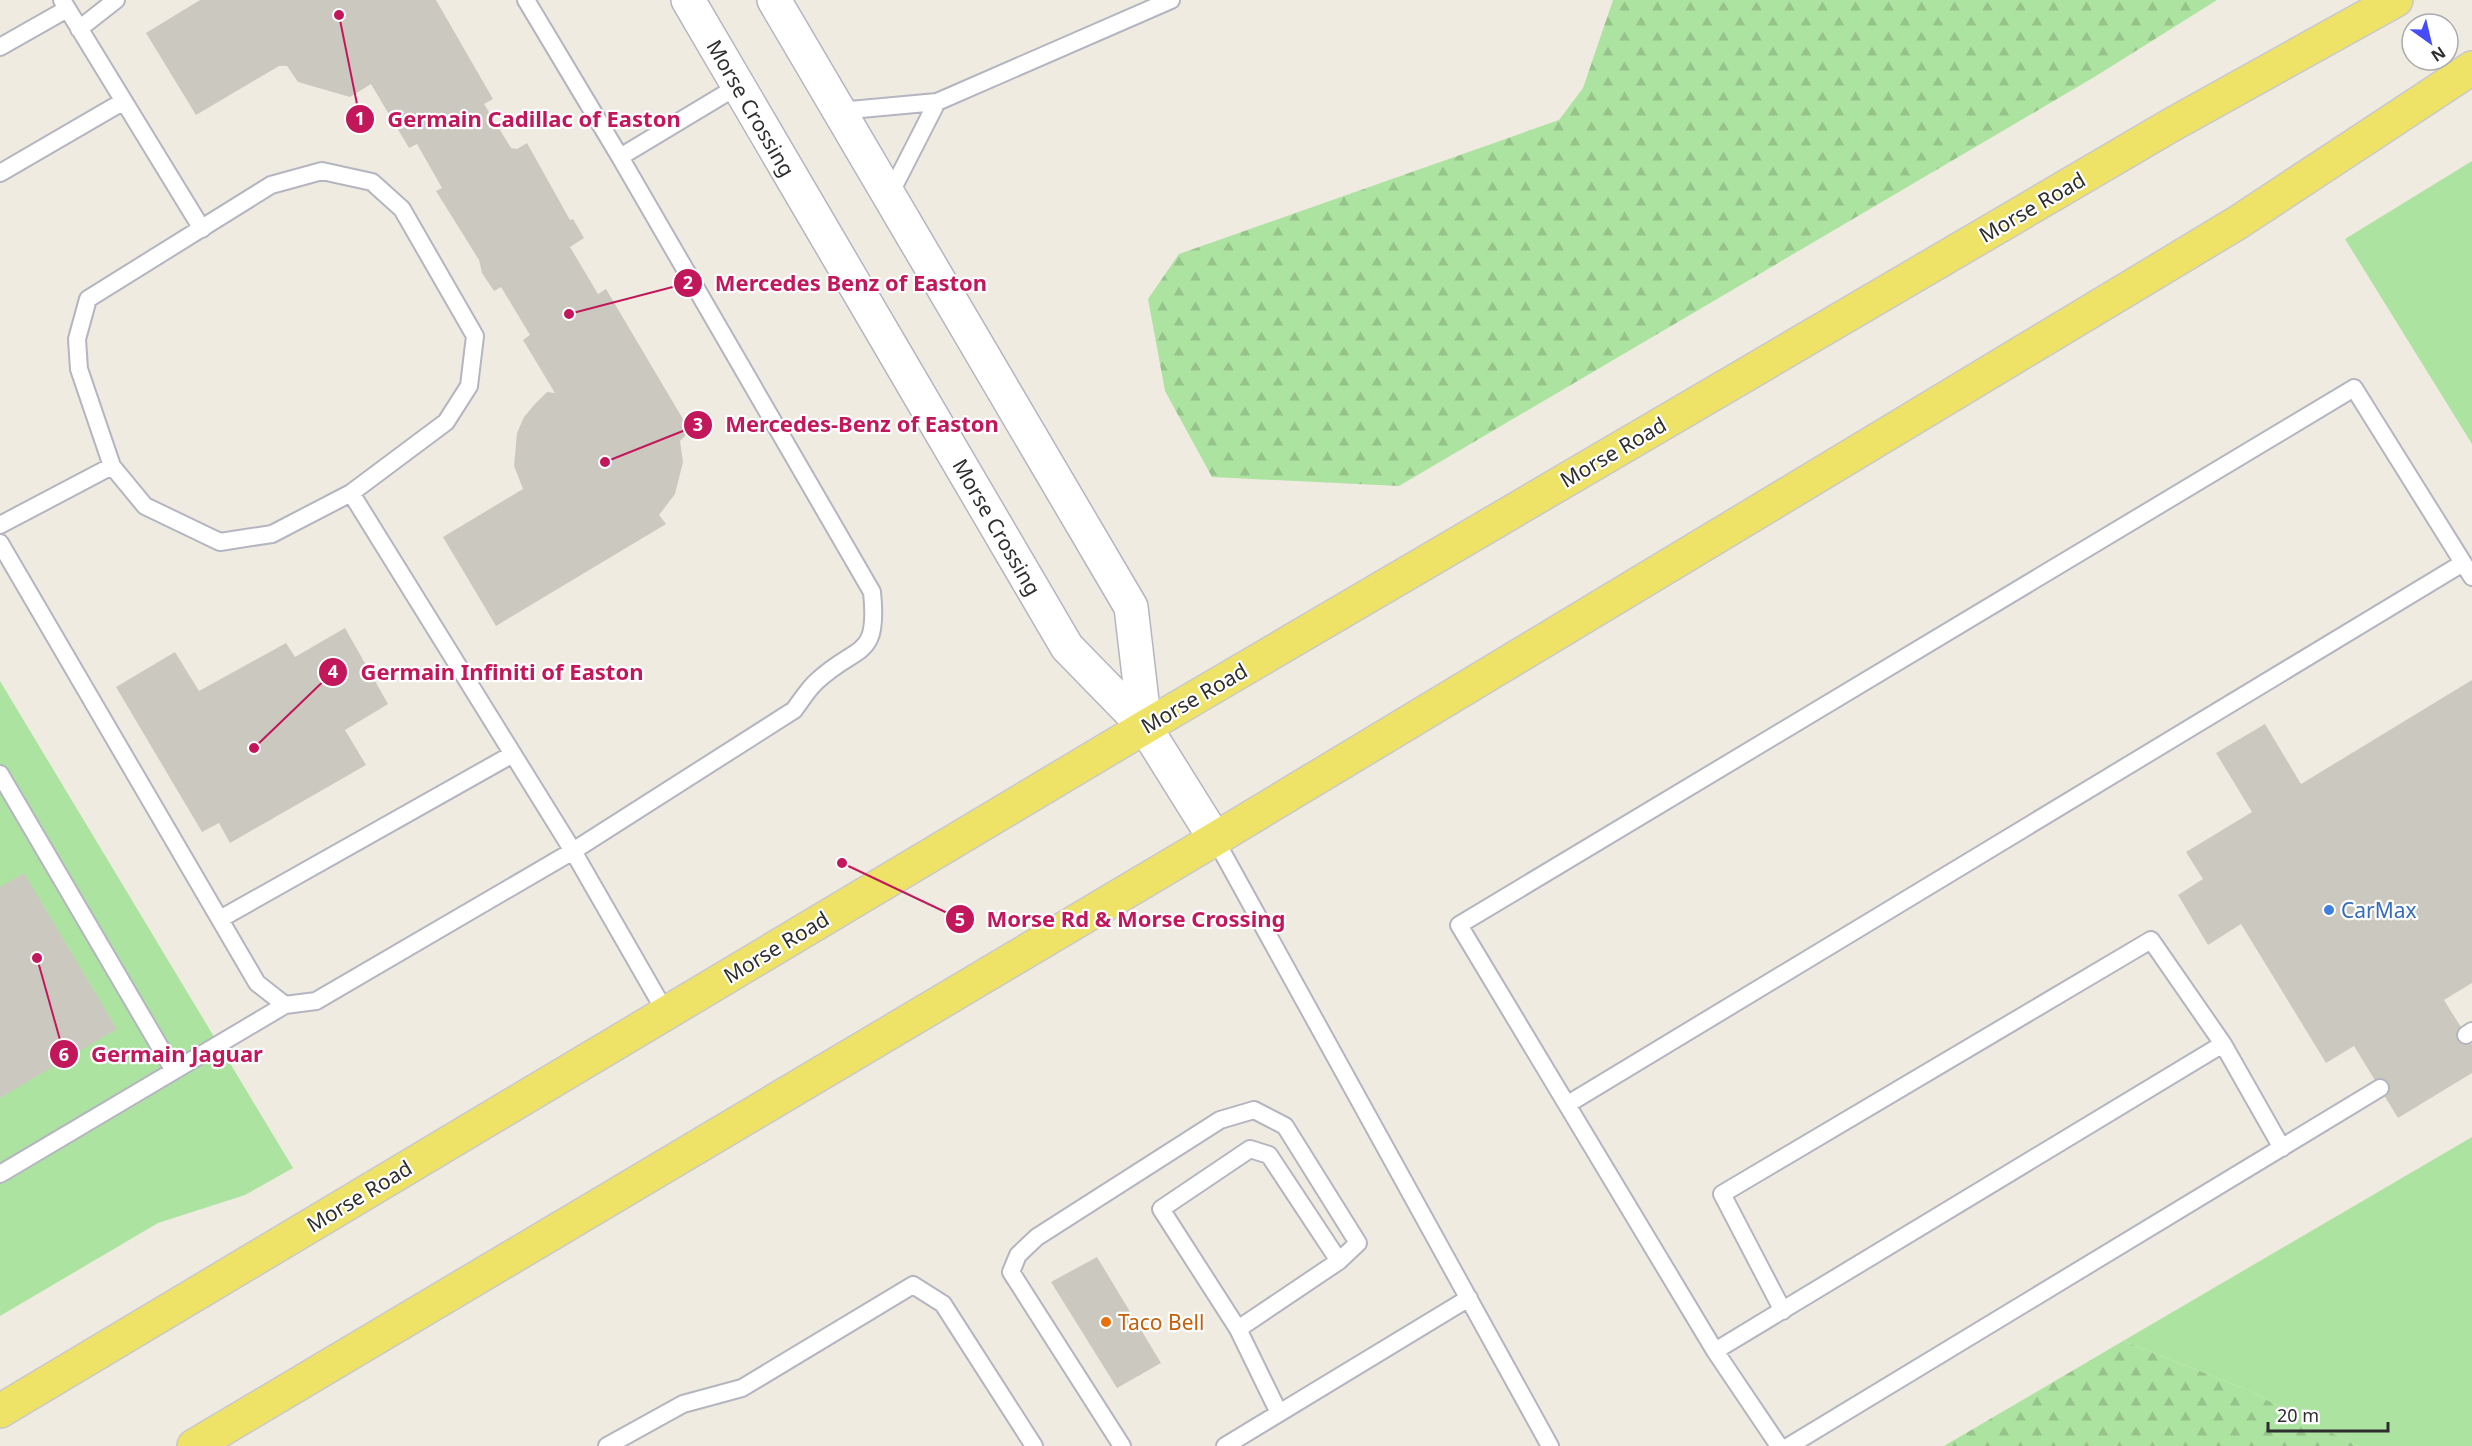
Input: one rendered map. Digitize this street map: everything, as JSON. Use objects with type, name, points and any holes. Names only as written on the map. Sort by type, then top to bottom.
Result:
[{"type":"main road","name":"Morse Crossing","points":[[688,0],[1067,646],[1145,727],[1215,839]]},
{"type":"main road","name":"Morse Crossing","points":[[774,0],[1131,607],[1145,727]]},
{"type":"main road","name":"Morse Road","points":[[0,1411],[1145,727],[2173,124],[2396,0]]},
{"type":"main road","points":[[194,1446],[1215,839],[2237,223],[2472,68]]},
{"type":"lane","points":[[79,29],[116,0]]},
{"type":"lane","points":[[0,1174],[285,1005],[316,1001],[573,851],[794,710],[816,681],[868,644],[875,622],[872,592],[620,157],[526,0]]},
{"type":"lane","points":[[839,111],[937,102],[1164,1]]},
{"type":"lane","points":[[0,47],[65,5],[202,229]]},
{"type":"lane","points":[[620,157],[738,86]]},
{"type":"lane","points":[[0,173],[124,101]]},
{"type":"lane","points":[[889,196],[937,102]]},
{"type":"lane","points":[[322,171],[372,182],[402,209],[475,336],[469,386],[446,422],[351,493],[272,534],[220,542],[145,506],[112,466],[79,369],[77,339],[88,299],[202,229],[271,185],[322,171]]},
{"type":"lane","points":[[1568,1104],[2467,570],[2354,388],[1459,925],[1715,1351],[1779,1446]]},
{"type":"lane","points":[[0,525],[112,466]]},
{"type":"lane","points":[[351,493],[573,851],[666,1013]]},
{"type":"lane","points":[[0,543],[257,983],[285,1005]]},
{"type":"lane","points":[[220,919],[513,754]]},
{"type":"lane","points":[[0,774],[174,1071]]},
{"type":"lane","points":[[1215,839],[1550,1446]]},
{"type":"lane","points":[[1783,1311],[1722,1194],[2151,940],[2223,1044],[2282,1148]]},
{"type":"lane","points":[[1715,1351],[2223,1044]]},
{"type":"lane","points":[[1789,1446],[2380,1088]]},
{"type":"lane","points":[[1122,1446],[1011,1272],[1018,1255],[1037,1237],[1220,1120],[1254,1110],[1285,1126],[1358,1243],[1339,1261],[1238,1329]]},
{"type":"lane","points":[[1279,1413],[1238,1329],[1161,1209],[1250,1149],[1269,1155],[1339,1261]]},
{"type":"lane","points":[[607,1446],[683,1404],[742,1388],[913,1285],[943,1304],[1035,1446]]},
{"type":"lane","points":[[1225,1446],[1469,1298]]},
{"type":"green space","points":[[1613,0],[2217,0],[2096,76],[1399,486],[1212,477],[1165,391],[1148,299],[1179,254],[1559,120],[1583,88]]},
{"type":"green space","points":[[2472,161],[2472,444],[2345,239]]},
{"type":"green space","points":[[0,681],[293,1168],[245,1195],[158,1223],[0,1316]]},
{"type":"green space","points":[[2472,1137],[2472,1446],[2358,1446],[2243,1388],[2123,1341]]},
{"type":"green space","points":[[2123,1341],[2243,1388],[2358,1446],[1944,1446]]},
{"type":"building","points":[[200,0],[436,0],[493,99],[484,104],[511,148],[517,149],[527,143],[570,220],[573,219],[584,238],[570,247],[598,294],[606,289],[690,431],[680,441],[683,462],[675,494],[659,515],[666,524],[496,626],[443,537],[523,489],[514,466],[517,433],[524,417],[535,404],[547,392],[555,393],[523,340],[530,335],[501,287],[494,291],[482,273],[479,260],[436,191],[442,188],[417,144],[409,148],[371,84],[350,97],[298,82],[287,66],[279,66],[196,115],[146,33]]},
{"type":"building","points":[[345,628],[388,704],[345,730],[366,765],[230,843],[219,823],[202,832],[116,687],[175,652],[199,691],[286,643],[295,657]]},
{"type":"building","name":"CarMax","points":[[2472,680],[2472,983],[2444,1000],[2472,1045],[2472,1073],[2398,1118],[2354,1046],[2326,1063],[2241,924],[2208,945],[2178,895],[2203,879],[2186,852],[2252,812],[2216,753],[2265,724],[2301,784]]},
{"type":"building","points":[[24,873],[117,1029],[0,1098],[0,887]]},
{"type":"building","name":"Taco Bell","points":[[1097,1257],[1161,1363],[1117,1388],[1051,1282]]},
{"type":"place","name":"Germain Cadillac of Easton","points":[[339,15]]},
{"type":"place","name":"Mercedes Benz of Easton","points":[[569,314]]},
{"type":"place","name":"Mercedes-Benz of Easton","points":[[605,462]]},
{"type":"place","name":"Germain Infiniti of Easton","points":[[254,748]]},
{"type":"place","name":"Morse Rd & Morse Crossing","points":[[842,863]]},
{"type":"place","name":"CarMax","points":[[2329,910]]},
{"type":"place","name":"Germain Jaguar","points":[[37,958]]},
{"type":"place","name":"Taco Bell","points":[[1106,1322]]}]
